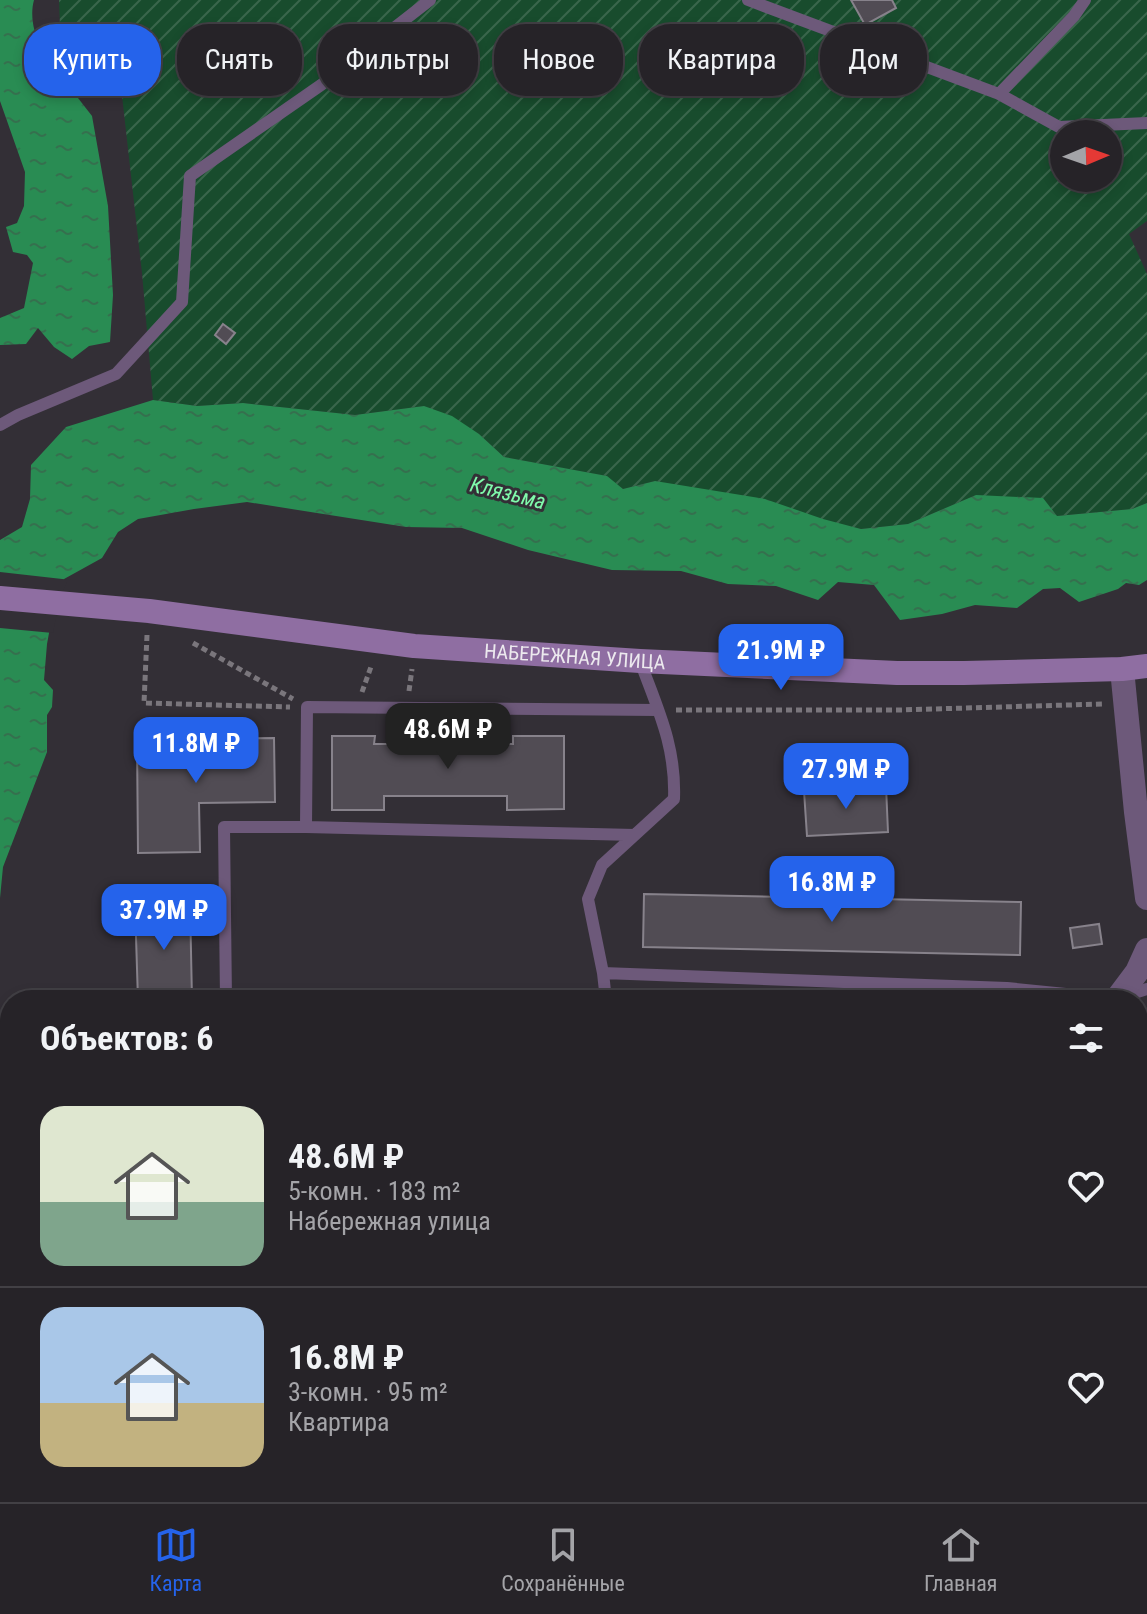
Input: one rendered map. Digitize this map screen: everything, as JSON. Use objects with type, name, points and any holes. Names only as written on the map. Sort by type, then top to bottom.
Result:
[{"type":"street","name":"НАБЕРЕЖНАЯ УЛИЦА","points":[[0,598],[148,621],[414,646],[640,661],[897,673],[1147,666]]},
{"type":"street","points":[[1122,669],[1147,898]]},
{"type":"street","points":[[1124,990],[1137,972],[1147,950]]},
{"type":"lane","points":[[0,425],[116,374],[182,302],[190,176],[321,85],[430,0]]},
{"type":"lane","points":[[748,0],[999,94],[1059,127],[1147,123]]},
{"type":"lane","points":[[999,94],[1074,16],[1085,0]]},
{"type":"lane","points":[[605,990],[588,899],[602,865],[674,799],[675,774],[665,724],[640,661]]},
{"type":"lane","points":[[306,827],[307,707],[658,710]]},
{"type":"lane","points":[[226,990],[224,827],[635,835]]},
{"type":"lane","points":[[603,973],[1025,990]]},
{"type":"path","points":[[148,621],[144,703],[307,707]]},
{"type":"path","points":[[186,639],[307,707]]},
{"type":"path","points":[[356,707],[374,658]]},
{"type":"path","points":[[408,708],[413,660]]},
{"type":"path","points":[[658,710],[899,710],[1125,703]]},
{"type":"shaded area","points":[[59,0],[1147,0],[1147,221],[1129,234],[1147,274],[1147,503],[1132,509],[1057,516],[976,495],[908,524],[861,529],[655,481],[623,489],[606,476],[504,457],[479,434],[424,406],[355,415],[243,403],[197,406],[153,400],[122,96],[161,96],[161,24],[60,24]]},
{"type":"water","points":[[0,0],[34,0],[33,24],[24,24],[24,96],[76,96],[92,116],[108,206],[113,295],[110,342],[89,346],[72,359],[54,347],[38,328],[26,344],[0,345],[0,318],[24,308],[33,263],[27,255],[13,252],[6,227],[17,223],[24,206],[25,172],[0,101]]},
{"type":"water","name":"Клязьма","points":[[153,400],[197,406],[243,403],[355,415],[424,406],[452,416],[479,434],[504,457],[607,476],[623,489],[655,481],[765,499],[861,529],[908,524],[976,495],[1043,498],[1057,516],[1132,509],[1147,503],[1147,580],[1139,585],[1126,583],[1118,589],[1079,602],[1060,588],[1043,589],[1017,608],[975,605],[900,620],[874,585],[838,582],[818,600],[776,586],[728,584],[681,571],[612,570],[528,550],[462,528],[406,527],[247,502],[138,519],[118,532],[102,558],[64,579],[56,595],[44,680],[53,690],[52,707],[47,715],[47,752],[3,867],[0,898],[0,540],[22,527],[30,499],[31,465],[66,427]]},
{"type":"pier","points":[[0,572],[71,580],[60,596],[53,633],[0,628]]},
{"type":"building","points":[[851,0],[892,0],[896,8],[864,24]]},
{"type":"building","points":[[223,324],[235,333],[226,344],[215,335]]},
{"type":"building","points":[[332,736],[375,736],[374,744],[428,744],[428,737],[470,737],[471,744],[513,744],[513,736],[564,736],[564,809],[507,810],[507,796],[384,796],[384,810],[332,810]]},
{"type":"building","points":[[274,738],[275,802],[199,803],[200,852],[138,853],[137,739]]},
{"type":"building","points":[[886,786],[888,832],[807,836],[804,791]]},
{"type":"building","points":[[644,894],[1021,902],[1020,955],[643,947]]},
{"type":"building","points":[[190,903],[192,990],[138,990],[135,905]]},
{"type":"building","points":[[1099,924],[1102,944],[1073,948],[1070,928]]}]
